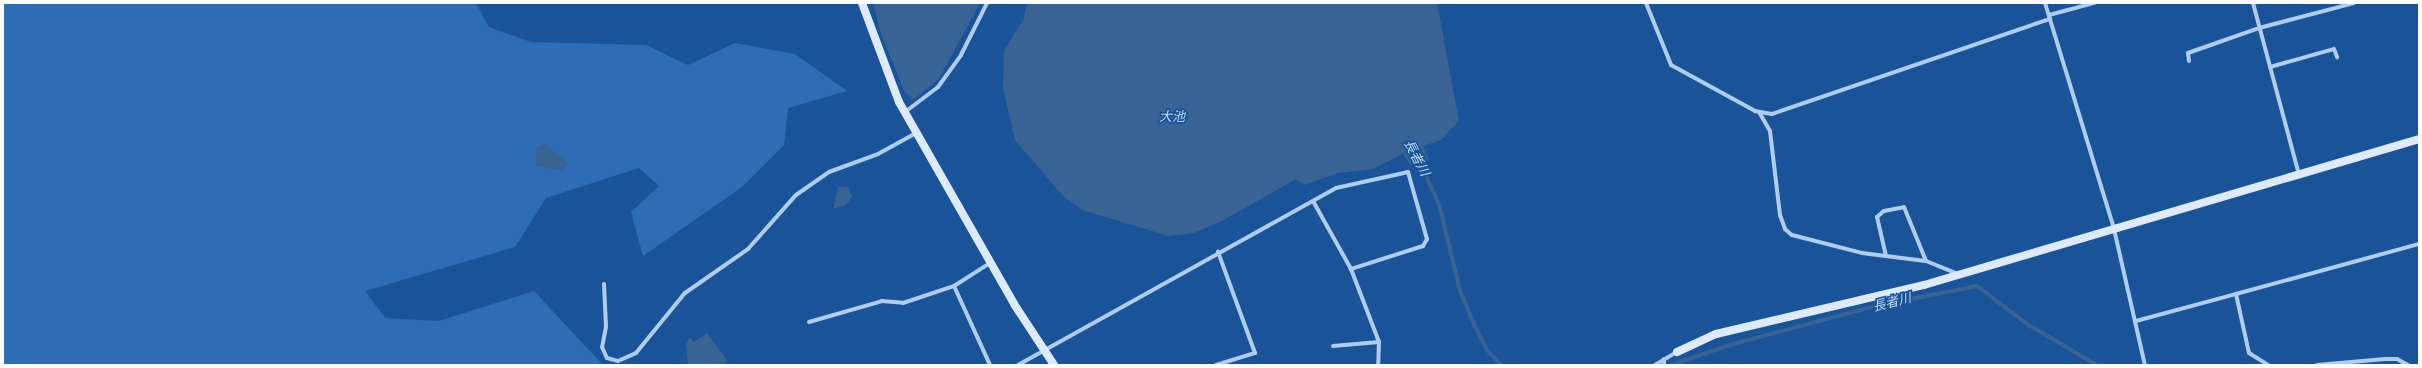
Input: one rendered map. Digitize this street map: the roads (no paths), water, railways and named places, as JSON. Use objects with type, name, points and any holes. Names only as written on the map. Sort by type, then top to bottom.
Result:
[{"type":"street","points":[[862,3],[879,57],[916,133],[990,264],[1043,351],[1054,365]]},
{"type":"street","points":[[905,112],[938,87],[960,55],[987,3]]},
{"type":"street","points":[[1646,3],[1671,65],[1759,112],[1772,114],[2094,3]]},
{"type":"street","points":[[2045,3],[2114,229],[2145,365]]},
{"type":"street","points":[[2253,3],[2299,175]]},
{"type":"street","points":[[2189,61],[2188,53],[2259,28],[2354,3]]},
{"type":"street","points":[[2270,67],[2334,49],[2336,57]]},
{"type":"street","points":[[1759,112],[1770,131],[1785,229],[1792,235],[1886,256],[1926,261],[1958,274]]},
{"type":"street","points":[[604,284],[606,327],[602,347],[607,358],[618,361],[636,352],[685,293],[748,249],[796,194],[829,172],[878,154],[916,133]]},
{"type":"street","points":[[1655,365],[1677,352],[1716,334],[1958,274],[2419,140]]},
{"type":"street","points":[[1018,365],[1218,252],[1336,188],[1408,172],[1427,239],[1423,246],[1351,269]]},
{"type":"street","points":[[1313,201],[1351,269],[1379,342],[1378,365]]},
{"type":"street","points":[[1886,256],[1877,217],[1884,211],[1904,207],[1926,261]]},
{"type":"street","points":[[2136,321],[2419,244]]},
{"type":"street","points":[[1216,365],[1255,354],[1218,252]]},
{"type":"street","points":[[809,322],[882,301],[903,303],[954,286],[990,264]]},
{"type":"street","points":[[954,286],[990,365]]},
{"type":"street","points":[[2236,294],[2250,353],[2268,365]]},
{"type":"street","points":[[1333,346],[1379,342]]},
{"type":"street","points":[[1664,359],[1664,365]]},
{"type":"street","points":[[2317,365],[2397,359],[2408,365]]},
{"type":"water","points":[[873,3],[980,3],[939,79],[913,100],[904,91],[881,34]]},
{"type":"water","name":"大池","points":[[1027,3],[1437,3],[1459,121],[1441,140],[1423,146],[1429,160],[1411,166],[1403,154],[1373,169],[1338,173],[1304,185],[1296,179],[1222,221],[1194,233],[1169,236],[1082,210],[1063,196],[1015,140],[1003,88],[1004,51],[1024,18]]},
{"type":"water","points":[[544,144],[565,159],[568,164],[562,170],[536,166],[536,147]]},
{"type":"water","points":[[848,186],[852,197],[846,205],[833,209],[838,187]]},
{"type":"water","points":[[707,333],[727,360],[722,365],[688,365],[686,344],[690,338],[694,342]]},
{"type":"waterway","name":"長者川","points":[[1418,159],[1439,204],[1460,291],[1475,327],[1487,350],[1501,365]]},
{"type":"waterway","name":"長者川","points":[[1671,365],[1733,344],[1880,305],[1977,286],[2027,324],[2097,365]]}]
